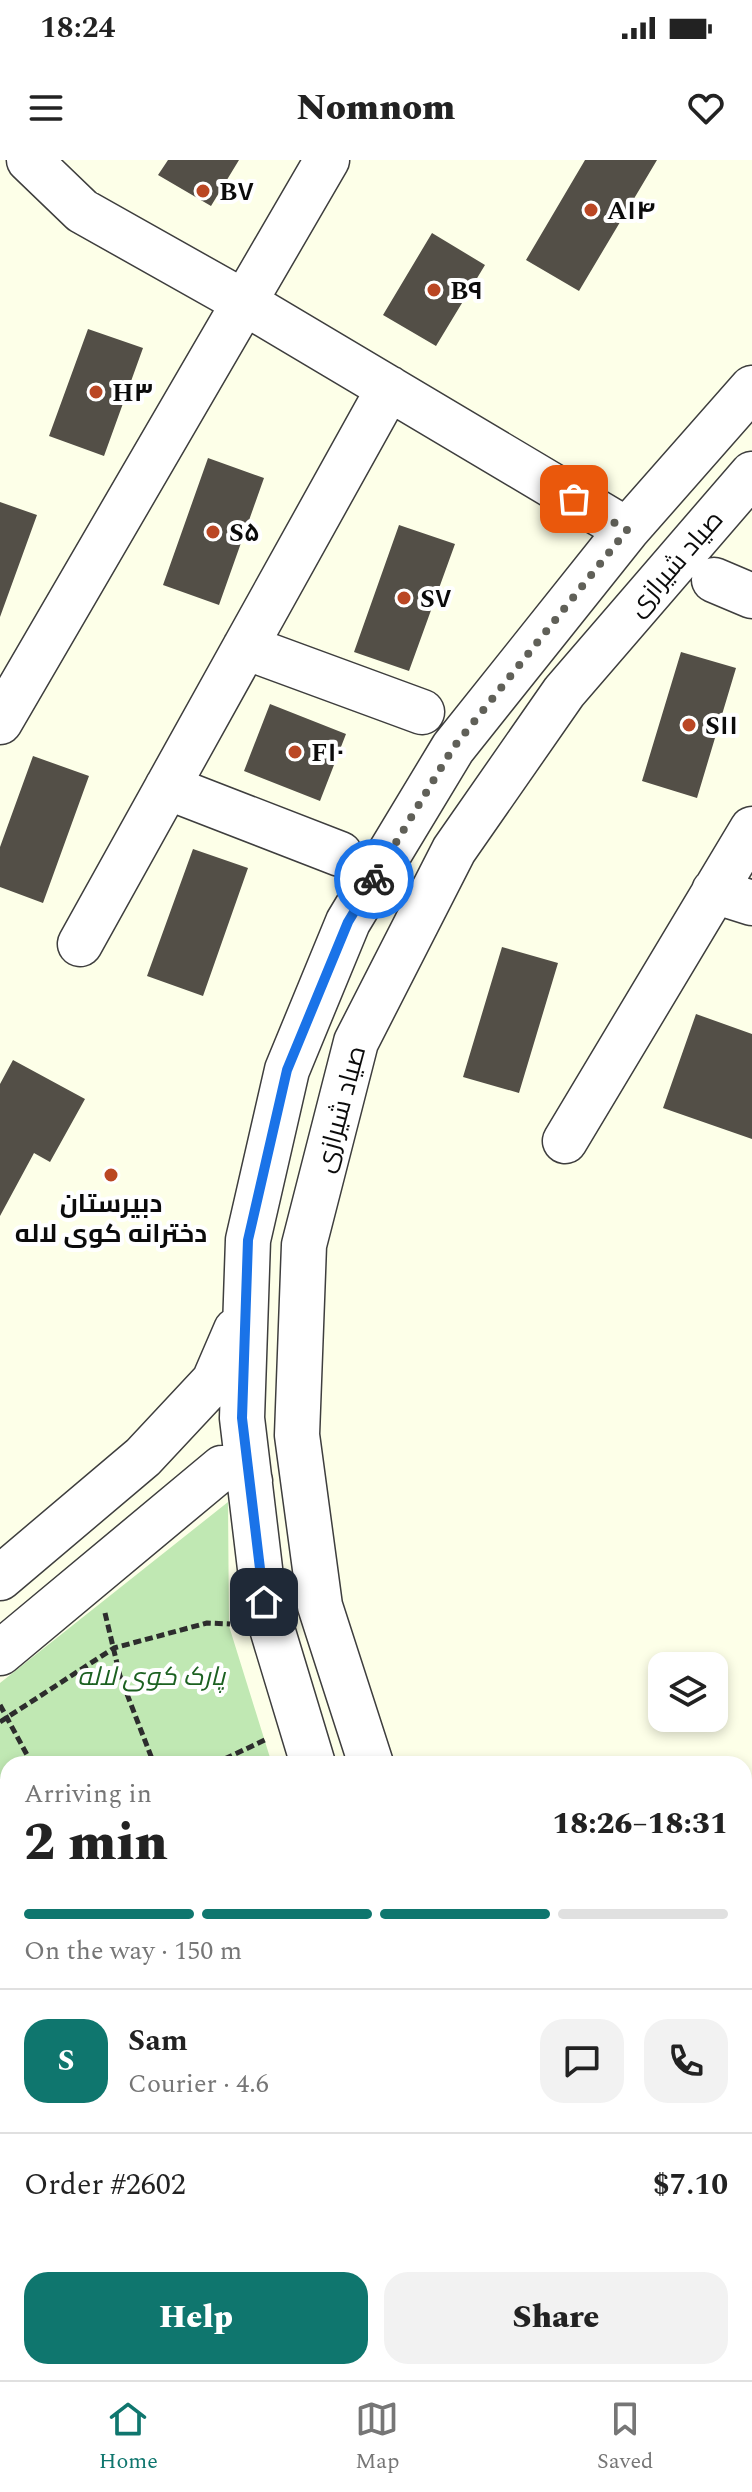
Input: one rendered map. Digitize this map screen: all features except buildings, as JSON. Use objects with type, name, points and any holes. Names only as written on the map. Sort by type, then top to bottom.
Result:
[{"type":"street","points":[[29,160],[82,211],[242,301],[627,530]]},
{"type":"street","points":[[0,722],[242,301],[327,160]]},
{"type":"street","points":[[80,944],[389,388]]},
{"type":"street","points":[[307,1744],[264,1602],[242,1418],[248,1240],[287,1070],[348,922],[453,748],[627,530],[752,388]]},
{"type":"street","name":"صیاد شیرازی","points":[[368,1756],[320,1606],[297,1435],[304,1245],[356,1042],[454,850],[481,810],[564,692],[752,474]]},
{"type":"street","points":[[245,647],[422,712]]},
{"type":"street","points":[[167,787],[340,854]]},
{"type":"street","points":[[565,1141],[733,897],[752,829]]},
{"type":"street","points":[[0,1578],[143,1457],[214,1381],[245,1310]]},
{"type":"street","points":[[0,1653],[222,1468],[235,1468],[250,1481]]},
{"type":"street","points":[[34,1550],[25,1563],[23,1580],[40,1598],[60,1603]]},
{"type":"street","points":[[0,1607],[12,1621],[13,1631],[0,1653]]},
{"type":"path","points":[[96,1573],[120,1676],[151,1756]]},
{"type":"path","points":[[0,1722],[114,1648],[207,1623],[271,1626]]},
{"type":"path","points":[[0,1705],[28,1756]]},
{"type":"path","points":[[251,1756],[307,1744]]},
{"type":"green space","name":"پارک کوی لاله","points":[[228,1502],[229,1626],[270,1756],[0,1756],[0,1683]]},
{"type":"way so far","points":[[374,879],[453,748],[627,530],[574,499]]},
{"type":"place","name":"B۷","points":[[203,191]]},
{"type":"place","name":"A۱۴","points":[[591,210]]},
{"type":"place","name":"B۹","points":[[434,290]]},
{"type":"place","name":"H۳","points":[[96,392]]},
{"type":"place","name":"S۵","points":[[213,532]]},
{"type":"place","name":"S۷","points":[[404,598]]},
{"type":"place","name":"S۱۱","points":[[689,725]]},
{"type":"place","name":"F۱۰","points":[[295,752]]},
{"type":"place","name":"دبیرستان دخترانه کوی لاله","points":[[111,1175]]},
{"type":"route","points":[[264,1602],[242,1418],[248,1240],[287,1070],[348,922],[374,879]]}]
